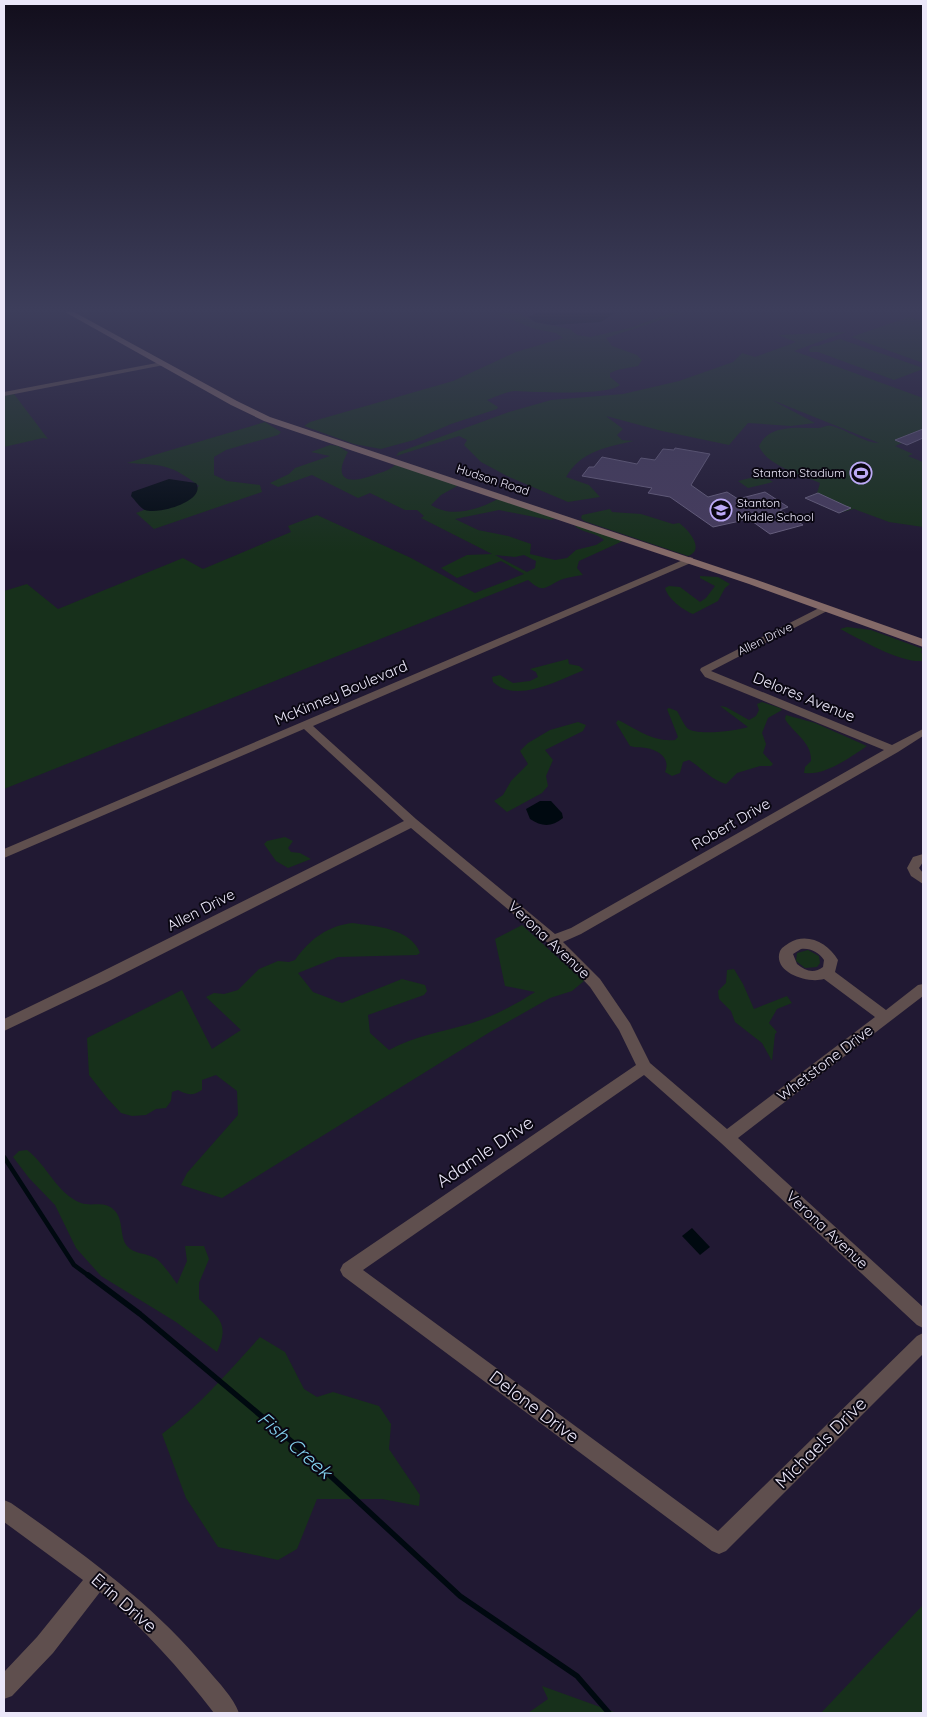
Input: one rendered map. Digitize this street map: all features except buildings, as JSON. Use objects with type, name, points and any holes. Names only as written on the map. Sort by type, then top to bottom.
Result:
[{"type":"street","name":"Hudson Road","points":[[215,392],[272,420],[690,560],[923,644]]},
{"type":"street","name":"McKinney Boulevard","points":[[4,854],[690,560]]},
{"type":"street","name":"Allen Drive","points":[[705,670],[826,608]]},
{"type":"street","name":"Delores Avenue","points":[[705,670],[709,675],[894,750]]},
{"type":"street","name":"Verona Avenue","points":[[305,724],[412,822],[553,940],[595,983],[625,1027],[645,1067],[727,1138],[923,1319]]},
{"type":"street","name":"Robert Drive","points":[[553,940],[576,931],[923,732]]},
{"type":"street","name":"Allen Drive","points":[[4,1025],[109,975],[412,822]]},
{"type":"street","points":[[923,858],[917,860],[913,868],[915,873],[923,880]]},
{"type":"street","points":[[826,973],[885,1017]]},
{"type":"street","name":"Whetstone Drive","points":[[727,1138],[923,989]]},
{"type":"street","name":"Adamle Drive","points":[[349,1270],[645,1067]]},
{"type":"street","name":"Delone Drive","points":[[349,1270],[719,1544]]},
{"type":"street","name":"Michaels Drive","points":[[719,1544],[923,1342]]},
{"type":"street","name":"Erin Drive","points":[[4,1510],[97,1579],[142,1616],[199,1675],[228,1713]]},
{"type":"street","points":[[4,1688],[45,1645],[97,1579]]},
{"type":"green space","points":[[414,392],[508,392],[487,400],[498,407],[497,409],[451,424],[414,440],[381,449],[354,444],[304,426],[310,422]]},
{"type":"green space","points":[[631,392],[907,392],[923,398],[923,434],[895,446],[913,454],[908,456],[923,462],[923,527],[889,522],[854,509],[839,513],[805,498],[817,493],[820,483],[785,469],[769,459],[759,446],[769,434],[784,429],[830,426],[868,441],[879,443],[772,400],[815,423],[791,426],[748,423],[729,445],[662,431],[606,416],[623,429],[617,435],[622,440],[634,441],[605,448],[579,461],[566,477],[589,485],[600,497],[568,502],[507,476],[481,462],[464,445],[467,440],[459,436],[396,456],[399,452],[509,412],[551,400]]},
{"type":"green space","points":[[14,394],[48,439],[43,438],[4,447],[4,395]]},
{"type":"green space","points":[[265,422],[281,432],[278,435],[226,450],[214,457],[214,475],[227,481],[260,485],[262,492],[154,529],[136,513],[144,510],[168,509],[199,486],[181,473],[166,467],[127,463]]},
{"type":"green space","points":[[330,445],[338,446],[348,452],[342,473],[344,477],[349,479],[362,479],[387,470],[396,464],[459,485],[441,495],[431,505],[439,509],[457,512],[466,511],[500,498],[559,518],[550,520],[499,510],[455,519],[478,530],[508,536],[531,544],[530,554],[555,560],[567,558],[576,550],[596,545],[604,540],[597,535],[581,530],[575,526],[577,524],[625,540],[579,561],[577,568],[583,575],[563,579],[545,588],[538,587],[528,580],[4,789],[4,591],[27,584],[58,609],[183,558],[203,569],[291,532],[288,526],[317,515],[411,558],[475,593],[524,574],[501,561],[457,578],[441,568],[467,555],[492,554],[421,518],[424,516],[417,510],[405,510],[370,493],[358,498],[312,475],[278,487],[270,483],[289,474],[295,468],[330,456],[311,452]],"holes":[[[495,555],[515,557],[524,555],[536,561],[535,568],[527,572]]]},
{"type":"green space","points":[[762,475],[773,482],[748,488],[738,481]]},
{"type":"green space","points":[[610,509],[612,512],[641,514],[673,524],[679,523],[691,534],[694,540],[695,549],[693,553],[688,556],[584,521],[581,518],[582,515]]},
{"type":"green space","points":[[700,576],[718,577],[730,584],[725,588],[718,601],[693,614],[676,604],[665,588],[669,586],[680,587],[700,602],[706,598],[715,586],[700,578]]},
{"type":"green space","points":[[847,627],[871,630],[923,649],[921,652],[923,661],[913,661],[892,655],[840,629]]},
{"type":"green space","points":[[568,659],[569,664],[579,666],[584,670],[550,684],[525,691],[513,691],[502,688],[493,682],[492,677],[500,675],[513,683],[530,681],[538,677],[536,672],[530,669]]},
{"type":"green space","points":[[762,702],[782,710],[768,718],[762,733],[766,744],[763,753],[773,764],[737,773],[726,784],[711,777],[689,760],[683,762],[680,773],[672,776],[665,772],[666,763],[663,756],[651,749],[630,746],[616,723],[618,720],[652,737],[675,740],[678,737],[667,709],[669,708],[677,711],[687,728],[698,732],[716,732],[748,727],[720,706],[726,707],[749,720],[756,716],[759,710],[757,704]]},
{"type":"green space","points":[[786,715],[815,723],[867,746],[845,761],[828,769],[820,772],[804,773],[805,767],[811,761],[811,754],[806,743],[785,719]]},
{"type":"green space","points":[[578,722],[586,725],[583,731],[545,750],[553,760],[546,776],[548,786],[542,793],[507,812],[494,801],[503,795],[511,781],[528,764],[520,751],[528,743],[550,730]]},
{"type":"green space","points":[[285,837],[293,841],[288,848],[291,852],[300,853],[311,859],[288,868],[276,861],[264,844],[267,841]]},
{"type":"green space","points":[[352,923],[381,927],[400,933],[409,938],[420,953],[417,955],[338,957],[298,973],[313,992],[342,1003],[402,979],[425,985],[427,991],[424,995],[368,1015],[370,1033],[389,1050],[418,1038],[486,1018],[535,992],[505,986],[495,939],[522,925],[584,981],[572,991],[550,998],[490,1032],[222,1198],[181,1185],[187,1173],[238,1115],[237,1091],[216,1075],[202,1080],[202,1090],[196,1093],[187,1094],[178,1090],[172,1092],[171,1101],[166,1108],[156,1109],[146,1115],[132,1116],[121,1113],[89,1075],[87,1038],[182,990],[212,1049],[241,1030],[206,997],[214,993],[224,994],[238,990],[259,969],[278,961],[289,962],[295,960],[306,946],[319,935],[335,927]]},
{"type":"green space","points":[[808,950],[819,956],[820,963],[817,967],[805,968],[796,961],[797,953]]},
{"type":"green space","points":[[734,969],[754,1009],[787,996],[792,1003],[777,1009],[769,1023],[777,1032],[775,1034],[772,1061],[762,1043],[735,1022],[731,1011],[719,999],[718,991],[726,983],[727,970]]},
{"type":"green space","points":[[27,1150],[58,1186],[72,1199],[85,1204],[106,1205],[114,1210],[119,1218],[127,1246],[133,1251],[152,1256],[158,1260],[177,1284],[187,1261],[185,1246],[204,1246],[209,1259],[199,1283],[199,1299],[217,1316],[222,1327],[221,1342],[217,1352],[176,1322],[101,1276],[76,1248],[55,1205],[29,1178],[13,1157],[19,1151]]},
{"type":"green space","points":[[260,1337],[285,1352],[304,1389],[317,1397],[333,1392],[379,1406],[391,1424],[389,1449],[420,1495],[419,1506],[382,1499],[317,1499],[297,1549],[278,1560],[218,1547],[186,1498],[162,1434],[201,1400]]},
{"type":"green space","points":[[923,1605],[923,1713],[821,1713]]},
{"type":"green space","points":[[542,1686],[617,1713],[528,1713],[548,1699]]},
{"type":"shaded area","points":[[169,479],[196,483],[198,490],[188,501],[180,505],[151,511],[139,506],[131,496],[132,492]]},
{"type":"shaded area","points":[[540,801],[551,801],[562,813],[563,818],[547,825],[530,819],[526,809]]},
{"type":"shaded area","points":[[692,1228],[710,1247],[700,1255],[682,1236]]},
{"type":"waterway","name":"Fish Creek","points":[[4,1157],[74,1265],[89,1276]]},
{"type":"waterway","name":"Fish Creek","points":[[88,1275],[140,1314],[309,1456],[460,1596],[577,1676],[609,1713]]},
{"type":"place","name":"Stanton Stadium","points":[[861,473]]},
{"type":"place","name":"Stanton Middle School","points":[[721,510]]}]
